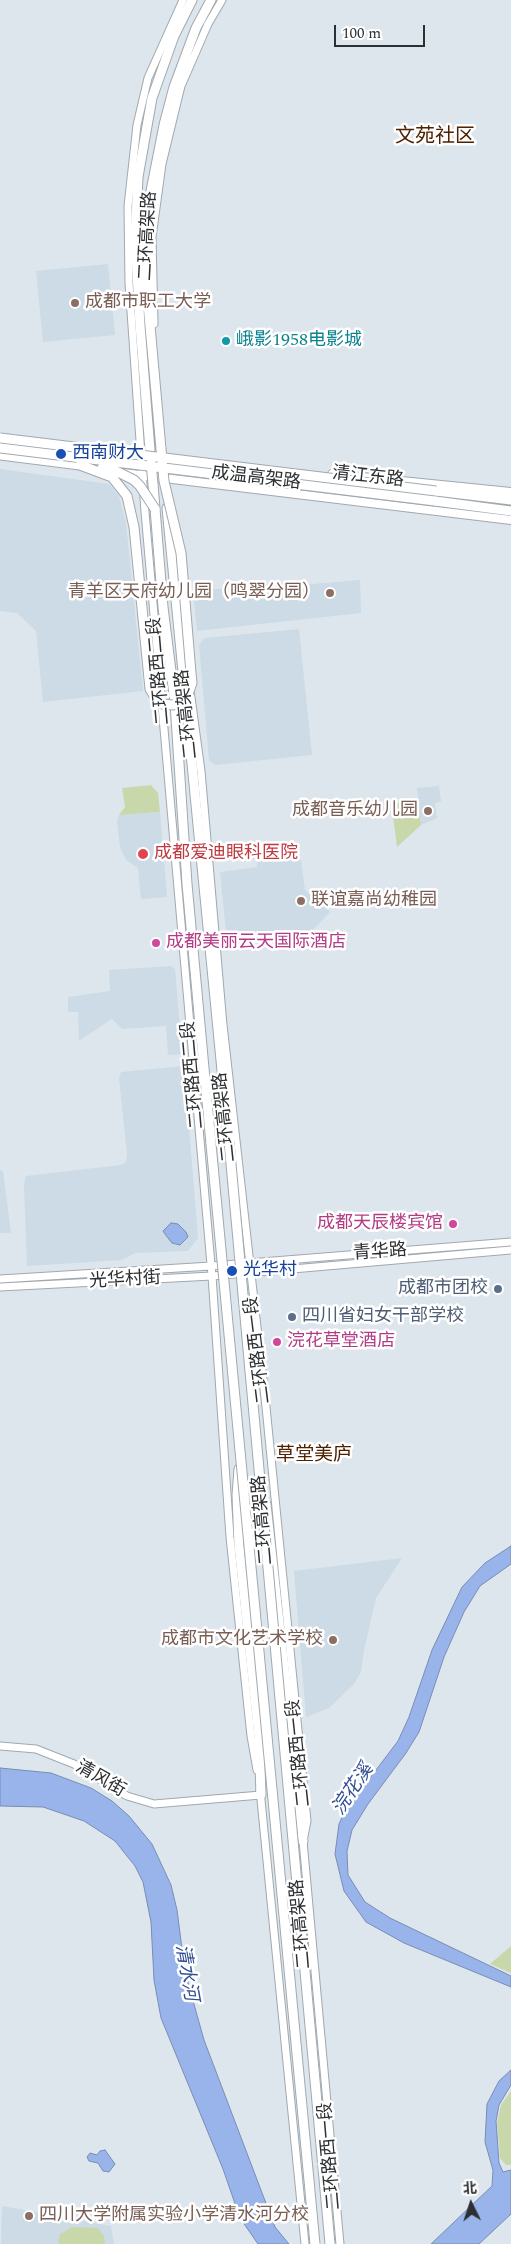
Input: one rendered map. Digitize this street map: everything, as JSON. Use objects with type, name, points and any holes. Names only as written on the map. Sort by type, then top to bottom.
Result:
[{"type":"highway","name":"二环高架路","points":[[192,0],[174,36],[152,98],[138,177],[135,239],[138,296],[163,607],[175,703],[197,1004],[315,2244]]},
{"type":"highway","name":"二环高架路","points":[[211,0],[196,28],[174,87],[160,142],[147,210],[146,281],[195,781],[330,2244]]},
{"type":"highway","name":"成温高架路","points":[[0,436],[511,500]]},
{"type":"highway","name":"成温高架路","points":[[0,448],[511,511]]},
{"type":"highway","points":[[0,456],[111,470],[128,476],[140,486],[155,510]]},
{"type":"highway","points":[[80,465],[112,477],[127,496],[134,527],[148,681],[156,699],[168,705],[181,703],[192,684],[181,553],[166,479]]},
{"type":"highway","points":[[240,1451],[237,1495],[239,1545],[260,1745],[261,1795]]},
{"type":"highway","points":[[258,1459],[269,1524],[303,1841]]},
{"type":"main road","name":"二环路西二段","points":[[183,0],[148,78],[137,125],[128,206],[129,284],[141,453],[211,1266]]},
{"type":"main road","name":"二环路西二段","points":[[222,0],[208,24],[181,86],[162,164],[152,237],[156,354],[166,479],[186,666],[202,781],[223,1026],[249,1263]]},
{"type":"main road","name":"清江东路","points":[[0,436],[141,453],[511,492]]},
{"type":"main road","name":"清江东路","points":[[0,456],[166,479],[511,520]]},
{"type":"main road","name":"青华路","points":[[249,1263],[511,1242]]},
{"type":"main road","name":"青华路","points":[[250,1273],[511,1250]]},
{"type":"main road","name":"光华村街","points":[[0,1279],[249,1263]]},
{"type":"main road","name":"二环路西一段","points":[[249,1263],[266,1407],[307,1821],[303,1841],[340,2244]]},
{"type":"main road","name":"二环路西一段","points":[[211,1266],[230,1537],[251,1736],[261,1795],[305,2244]]},
{"type":"main road","name":"光华村街","points":[[0,1287],[250,1273]]},
{"type":"main road","name":"清风街","points":[[0,1746],[36,1748],[74,1764],[127,1796],[154,1804],[261,1795]]},
{"type":"shaded area","name":"成都市职工大学","points":[[108,264],[115,335],[43,342],[36,271]]},
{"type":"shaded area","points":[[0,469],[109,484],[119,496],[126,523],[143,691],[43,702],[36,631],[17,613],[0,611]]},
{"type":"shaded area","points":[[360,580],[361,613],[197,631],[193,591],[301,582],[301,585]]},
{"type":"shaded area","points":[[299,629],[312,755],[215,765],[209,760],[199,645],[204,638]]},
{"type":"shaded area","name":"成都音乐幼儿园","points":[[439,786],[441,802],[435,803],[437,818],[421,825],[417,788]]},
{"type":"shaded area","name":"成都爱迪眼科医院","points":[[160,812],[167,897],[141,899],[138,868],[126,860],[120,847],[117,821],[119,815]]},
{"type":"shaded area","points":[[301,860],[305,890],[330,912],[308,935],[227,942],[220,872],[257,867],[257,862]]},
{"type":"shaded area","points":[[171,966],[175,969],[182,1054],[168,1055],[166,1026],[122,1029],[112,1019],[79,1041],[78,1012],[68,1012],[68,997],[110,991],[109,970]]},
{"type":"shaded area","points":[[184,1066],[198,1238],[188,1251],[135,1253],[122,1260],[27,1266],[24,1184],[26,1176],[121,1165],[126,1162],[127,1154],[119,1078],[121,1072]]},
{"type":"shaded area","points":[[0,1170],[3,1171],[11,1233],[0,1233]]},
{"type":"shaded area","name":"成都市文化艺术学校","points":[[402,1558],[376,1598],[361,1672],[354,1684],[329,1708],[306,1717],[294,1571]]},
{"type":"shaded area","name":"四川大学附属实验小学清水河分校","points":[[2,2206],[111,2226],[114,2244],[1,2244]]},
{"type":"green space","points":[[151,785],[158,793],[160,812],[119,815],[125,807],[122,788]]},
{"type":"green space","points":[[418,800],[421,825],[397,847],[393,816],[395,805]]},
{"type":"green space","points":[[511,1946],[511,1973],[490,1964]]},
{"type":"green space","points":[[511,2091],[511,2165],[506,2165],[500,2158],[497,2123],[501,2105]]},
{"type":"green space","points":[[72,2227],[98,2228],[104,2236],[105,2244],[58,2244],[60,2234]]},
{"type":"water","points":[[171,1223],[178,1224],[186,1232],[188,1237],[180,1245],[172,1243],[163,1231]]},
{"type":"water","points":[[511,1546],[511,1564],[480,1586],[464,1612],[444,1657],[419,1732],[352,1830],[347,1851],[348,1875],[365,1902],[390,1918],[511,1976],[511,1987],[404,1943],[366,1922],[344,1891],[335,1854],[339,1824],[345,1811],[398,1741],[409,1717],[432,1650],[462,1587],[485,1563]]},
{"type":"water","name":"清水河","points":[[0,1768],[51,1773],[91,1788],[112,1801],[129,1816],[152,1844],[171,1885],[177,1910],[185,1972],[204,2040],[275,2227],[289,2244],[258,2244],[240,2218],[223,2169],[161,2018],[154,1980],[151,1922],[143,1882],[135,1866],[115,1841],[84,1821],[43,1807],[0,1806]]},
{"type":"water","points":[[511,2070],[511,2085],[499,2105],[496,2121],[499,2163],[503,2172],[511,2170],[511,2214],[479,2244],[431,2244],[492,2186],[493,2170],[485,2142],[487,2104],[499,2081]]},
{"type":"water","points":[[105,2150],[115,2164],[109,2172],[103,2171],[98,2163],[89,2161],[87,2157],[90,2153],[97,2155],[100,2151]]},
{"type":"place","name":"成都市职工大学","points":[[75,303]]},
{"type":"place","name":"峨影1958电影城","points":[[226,341]]},
{"type":"place","name":"西南财大","points":[[61,454]]},
{"type":"place","name":"青羊区天府幼儿园（鸣翠分园）","points":[[330,593]]},
{"type":"place","name":"成都音乐幼儿园","points":[[428,811]]},
{"type":"place","name":"成都爱迪眼科医院","points":[[143,854]]},
{"type":"place","name":"联谊嘉尚幼稚园","points":[[301,901]]},
{"type":"place","name":"成都美丽云天国际酒店","points":[[156,943]]},
{"type":"place","name":"成都天辰楼宾馆","points":[[453,1224]]},
{"type":"place","name":"光华村","points":[[232,1271]]},
{"type":"place","name":"成都市团校","points":[[498,1289]]},
{"type":"place","name":"四川省妇女干部学校","points":[[292,1317]]},
{"type":"place","name":"浣花草堂酒店","points":[[277,1342]]},
{"type":"place","name":"成都市文化艺术学校","points":[[333,1640]]},
{"type":"place","name":"四川大学附属实验小学清水河分校","points":[[29,2216]]},
{"type":"district","name":"文苑社区","points":[[435,138]]},
{"type":"district","name":"草堂美庐","points":[[314,1456]]},
{"type":"water label","name":"浣花溪","points":[[354,1790]]}]
